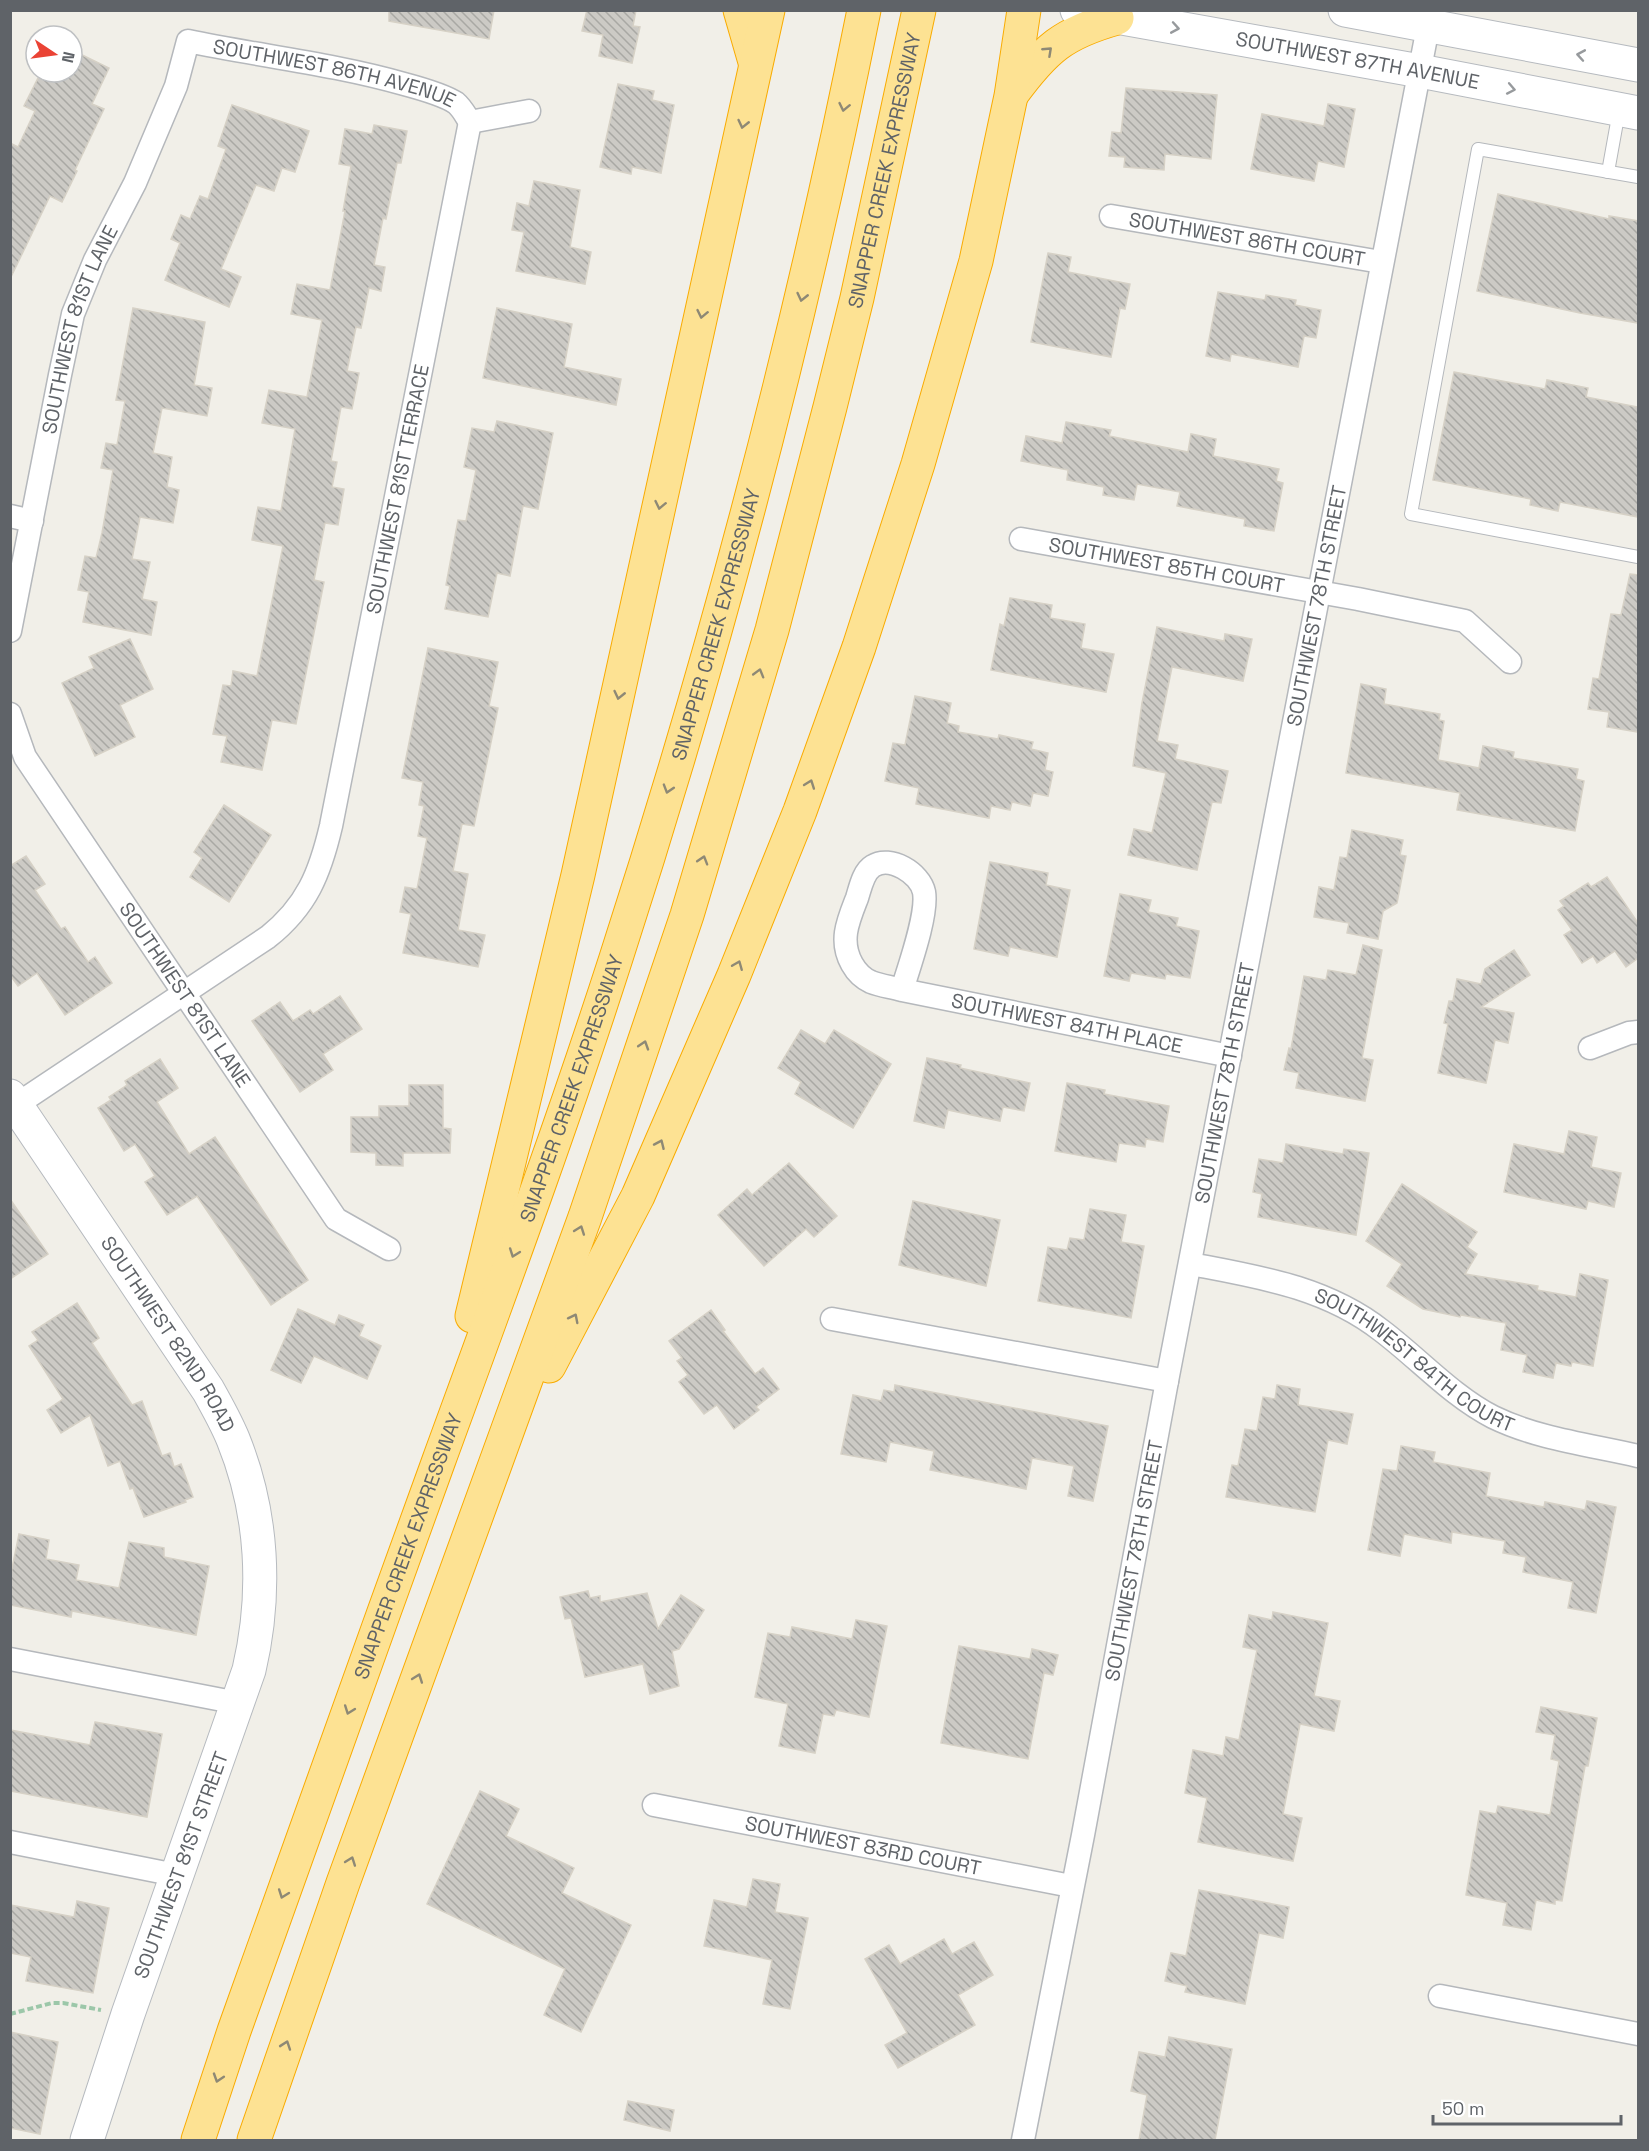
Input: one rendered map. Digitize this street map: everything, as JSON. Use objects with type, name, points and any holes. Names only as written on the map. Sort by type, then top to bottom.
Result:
[{"type":"highway","points":[[740,10],[756,66]]},
{"type":"highway","points":[[433,1478],[578,875],[768,10]]},
{"type":"highway","name":"SNAPPER CREEK EXPRESSWAY","points":[[198,2140],[238,2020],[577,1076],[617,957],[697,696],[766,441],[833,164],[864,10]]},
{"type":"highway","name":"SNAPPER CREEK EXPRESSWAY","points":[[254,2140],[339,1893],[629,1089],[687,915],[772,630],[857,298],[919,10]]},
{"type":"highway","points":[[489,1482],[638,1196],[734,975],[804,800],[881,580],[951,354],[976,261],[1011,96],[1024,10]]},
{"type":"highway","points":[[1011,96],[1034,65],[1056,44],[1090,26],[1117,18]]},
{"type":"street","name":"SOUTHWEST 87TH AVENUE","points":[[1077,10],[1420,71],[1629,112]]},
{"type":"street","points":[[1345,10],[1412,20],[1638,65]]},
{"type":"street","name":"SOUTHWEST 78TH STREET","points":[[1023,2140],[1071,1886],[1083,1835],[1167,1381],[1381,262],[1420,71],[1412,20]]},
{"type":"street","name":"SOUTHWEST 86TH AVENUE","points":[[188,41],[336,68],[408,85],[456,103],[470,122]]},
{"type":"street","name":"SOUTHWEST 81ST LANE","points":[[10,631],[21,518],[74,314],[95,260],[135,183],[176,86],[188,41]]},
{"type":"street","points":[[470,122],[529,111]]},
{"type":"street","name":"SOUTHWEST 81ST TERRACE","points":[[13,1103],[268,937],[301,904],[310,889],[324,854],[470,122]]},
{"type":"street","name":"SOUTHWEST 86TH COURT","points":[[1111,216],[1381,262]]},
{"type":"street","name":"SOUTHWEST 85TH COURT","points":[[1022,539],[1319,592],[1465,621],[1510,662]]},
{"type":"street","name":"SOUTHWEST 81ST LANE","points":[[10,714],[25,757],[336,1219],[389,1249]]},
{"type":"street","name":"SOUTHWEST 84TH PLACE","points":[[902,990],[921,922],[924,892],[907,870],[900,866],[881,863],[872,866],[865,875],[848,922],[845,944],[847,955],[858,974],[872,982],[902,990],[1230,1056]]},
{"type":"street","points":[[1590,1048],[1629,1033],[1638,1032]]},
{"type":"street","name":"SOUTHWEST 82ND ROAD","points":[[13,1103],[208,1390],[222,1416],[249,1486],[258,1538],[260,1586]]},
{"type":"street","name":"SOUTHWEST 84TH COURT","points":[[1191,1264],[1286,1283],[1331,1299],[1382,1330],[1459,1395],[1492,1417],[1533,1432],[1638,1456]]},
{"type":"street","points":[[832,1319],[1167,1381]]},
{"type":"street","name":"SOUTHWEST 81ST STREET","points":[[87,2140],[176,1875],[238,1703],[254,1649],[260,1611],[260,1586]]},
{"type":"street","points":[[10,1659],[238,1703]]},
{"type":"street","name":"SOUTHWEST 83RD COURT","points":[[654,1805],[1071,1886]]},
{"type":"street","points":[[10,1842],[176,1875]]},
{"type":"street","points":[[1440,1996],[1638,2034]]},
{"type":"lane","points":[[1608,172],[1629,112]]},
{"type":"lane","points":[[1638,177],[1478,148],[1411,514],[1638,557]]},
{"type":"path","points":[[10,2014],[51,2003],[108,2011]]},
{"type":"building","points":[[389,10],[494,10],[489,39],[389,21]]},
{"type":"building","points":[[587,10],[636,10],[633,26],[640,27],[632,63],[599,56],[603,35],[582,31]]},
{"type":"building","points":[[84,56],[109,68],[92,104],[104,109],[75,170],[77,171],[62,202],[50,196],[10,279],[10,143],[18,147],[35,111],[24,106],[35,84],[84,84]]},
{"type":"building","points":[[618,84],[654,91],[652,100],[674,105],[661,173],[632,167],[631,174],[600,167]]},
{"type":"building","points":[[1126,88],[1217,95],[1211,159],[1165,154],[1164,170],[1124,167],[1125,157],[1109,156],[1112,132],[1121,133]]},
{"type":"building","points":[[1328,104],[1355,109],[1344,167],[1318,161],[1314,181],[1251,169],[1262,114],[1324,126]]},
{"type":"building","points":[[232,105],[309,131],[295,172],[282,168],[274,191],[256,185],[221,269],[241,277],[229,307],[165,280],[180,243],[171,239],[181,215],[190,219],[200,196],[208,199],[226,149],[218,146]]},
{"type":"building","points":[[374,125],[407,131],[401,163],[397,163],[386,219],[383,218],[374,265],[385,267],[381,291],[369,288],[361,328],[356,327],[347,371],[359,373],[352,409],[341,407],[331,461],[337,462],[332,487],[344,489],[338,525],[325,523],[314,580],[324,582],[296,724],[272,720],[262,770],[221,762],[227,736],[213,734],[223,685],[231,686],[233,671],[257,676],[283,546],[252,540],[258,507],[281,511],[295,429],[262,423],[269,390],[307,397],[322,320],[291,314],[297,284],[330,290],[351,166],[339,164],[345,129],[372,134]]},
{"type":"building","points":[[534,181],[580,190],[570,247],[591,252],[585,284],[516,271],[524,232],[512,230],[517,203],[529,206]]},
{"type":"building","points":[[1498,194],[1609,219],[1609,216],[1638,221],[1638,323],[1477,291]]},
{"type":"building","points":[[1048,253],[1071,257],[1068,272],[1130,284],[1125,309],[1120,308],[1111,357],[1031,342]]},
{"type":"building","points":[[1218,292],[1265,300],[1266,295],[1296,300],[1295,305],[1321,310],[1316,338],[1304,336],[1298,367],[1231,354],[1230,361],[1206,356]]},
{"type":"building","points":[[133,308],[205,322],[194,385],[212,388],[207,416],[162,408],[153,453],[172,457],[167,487],[179,490],[173,523],[140,517],[132,559],[150,562],[142,599],[157,602],[151,635],[83,622],[89,592],[78,590],[85,556],[96,558],[102,533],[113,470],[101,468],[106,443],[117,445],[125,401],[116,400]]},
{"type":"building","points":[[497,308],[572,324],[564,367],[621,379],[616,405],[483,378]]},
{"type":"building","points":[[1454,372],[1545,389],[1547,380],[1588,388],[1586,397],[1638,407],[1638,517],[1560,502],[1558,511],[1530,505],[1531,499],[1433,480]]},
{"type":"building","points":[[497,421],[553,433],[538,509],[523,506],[510,576],[497,573],[488,617],[445,609],[450,586],[446,585],[458,520],[466,521],[476,470],[464,467],[472,428],[494,432]]},
{"type":"building","points":[[1066,422],[1111,430],[1109,436],[1188,452],[1191,434],[1216,439],[1213,456],[1279,469],[1276,481],[1283,483],[1274,531],[1244,526],[1245,519],[1177,506],[1180,492],[1137,484],[1134,500],[1103,495],[1104,487],[1067,480],[1068,470],[1021,461],[1026,436],[1062,443]]},
{"type":"building","points":[[1630,574],[1638,575],[1638,732],[1607,727],[1609,712],[1588,709],[1593,678],[1599,679],[1611,614],[1621,615]]},
{"type":"building","points":[[1010,598],[1052,605],[1050,618],[1085,624],[1081,648],[1114,654],[1106,692],[991,670],[1000,624],[1004,626]]},
{"type":"building","points":[[1157,627],[1224,641],[1225,634],[1252,639],[1243,681],[1172,667],[1157,741],[1178,745],[1175,759],[1228,771],[1221,803],[1212,802],[1197,870],[1128,855],[1134,829],[1152,833],[1166,773],[1133,766],[1142,703]]},
{"type":"building","points":[[130,639],[153,689],[120,705],[135,737],[95,756],[62,683],[94,668],[89,657]]},
{"type":"building","points":[[428,648],[498,662],[489,706],[498,708],[474,826],[462,824],[453,871],[468,874],[458,930],[485,935],[478,967],[403,953],[411,914],[400,912],[405,887],[417,889],[427,838],[418,836],[424,806],[419,805],[423,782],[402,778]]},
{"type":"building","points":[[1361,684],[1386,689],[1384,704],[1440,714],[1439,720],[1444,721],[1438,760],[1479,768],[1483,746],[1514,752],[1513,758],[1578,769],[1576,779],[1584,781],[1575,831],[1457,810],[1460,793],[1346,773]]},
{"type":"building","points":[[915,696],[951,703],[947,723],[959,726],[958,732],[998,739],[999,735],[1033,742],[1031,749],[1048,753],[1045,770],[1053,772],[1048,796],[1033,793],[1030,806],[1012,802],[1010,810],[991,806],[989,818],[916,804],[919,788],[885,781],[893,743],[905,745]]},
{"type":"building","points":[[224,805],[271,835],[229,902],[190,877],[202,858],[194,852]]},
{"type":"building","points":[[1352,830],[1403,840],[1400,855],[1406,856],[1397,903],[1383,911],[1378,939],[1347,933],[1349,923],[1314,917],[1319,887],[1334,890],[1340,857],[1347,858]]},
{"type":"building","points":[[26,856],[45,884],[35,890],[61,929],[65,927],[88,962],[95,957],[112,983],[65,1015],[37,973],[18,986],[10,975],[10,866]]},
{"type":"building","points":[[990,862],[1048,873],[1046,885],[1070,890],[1057,957],[1010,947],[1008,956],[974,949]]},
{"type":"building","points":[[1607,877],[1638,923],[1638,958],[1626,967],[1615,951],[1597,963],[1593,956],[1582,963],[1564,935],[1572,930],[1558,910],[1564,906],[1560,901],[1588,883],[1591,887]]},
{"type":"building","points":[[1120,894],[1151,900],[1148,912],[1178,918],[1176,926],[1199,931],[1190,978],[1166,974],[1165,979],[1131,973],[1129,981],[1104,976]]},
{"type":"building","points":[[1363,945],[1382,950],[1362,1058],[1373,1060],[1365,1101],[1296,1088],[1299,1073],[1284,1070],[1289,1048],[1291,1049],[1304,976],[1326,980],[1328,970],[1356,975]]},
{"type":"building","points":[[1514,950],[1530,975],[1481,1007],[1514,1013],[1508,1043],[1495,1040],[1486,1083],[1438,1073],[1448,1024],[1444,1023],[1449,1001],[1453,1001],[1457,979],[1481,984],[1485,969]]},
{"type":"building","points":[[340,996],[362,1029],[323,1054],[333,1070],[300,1092],[252,1021],[280,1002],[293,1021],[310,1010],[313,1014]]},
{"type":"building","points":[[801,1030],[825,1044],[834,1030],[891,1064],[853,1128],[795,1094],[801,1082],[778,1068]]},
{"type":"building","points":[[927,1058],[961,1065],[960,1068],[1030,1083],[1024,1111],[1003,1107],[1000,1121],[948,1110],[944,1128],[914,1121]]},
{"type":"building","points":[[160,1059],[178,1088],[157,1102],[189,1154],[215,1137],[308,1280],[271,1305],[197,1196],[167,1215],[145,1182],[155,1176],[135,1144],[124,1151],[98,1108],[111,1100],[109,1097],[127,1085],[125,1081]]},
{"type":"building","points":[[1067,1083],[1105,1090],[1104,1094],[1169,1106],[1163,1142],[1146,1139],[1145,1147],[1119,1143],[1116,1162],[1055,1151]]},
{"type":"building","points":[[409,1085],[443,1085],[443,1128],[451,1129],[450,1153],[403,1153],[403,1166],[376,1165],[376,1153],[351,1152],[351,1117],[379,1117],[379,1106],[409,1106]]},
{"type":"building","points":[[1569,1131],[1597,1137],[1591,1167],[1621,1173],[1614,1207],[1588,1201],[1586,1209],[1504,1192],[1514,1144],[1564,1154]]},
{"type":"building","points":[[1286,1144],[1343,1154],[1344,1149],[1369,1153],[1356,1235],[1258,1217],[1262,1194],[1253,1192],[1259,1159],[1283,1163]]},
{"type":"building","points":[[789,1163],[837,1216],[814,1237],[806,1229],[764,1266],[718,1215],[747,1189],[752,1195]]},
{"type":"building","points":[[1402,1184],[1477,1232],[1467,1247],[1477,1254],[1465,1274],[1538,1286],[1537,1290],[1576,1297],[1580,1274],[1608,1280],[1593,1366],[1572,1362],[1571,1366],[1556,1363],[1553,1378],[1523,1372],[1527,1355],[1501,1350],[1506,1323],[1423,1309],[1387,1286],[1402,1264],[1366,1241]]},
{"type":"building","points":[[10,1199],[48,1254],[10,1279]]},
{"type":"building","points":[[913,1201],[1000,1220],[986,1286],[899,1265]]},
{"type":"building","points":[[1090,1209],[1126,1215],[1121,1242],[1144,1246],[1131,1318],[1038,1301],[1048,1247],[1067,1250],[1070,1238],[1084,1240]]},
{"type":"building","points":[[77,1303],[99,1338],[92,1343],[132,1405],[142,1401],[162,1456],[170,1453],[174,1467],[181,1464],[193,1497],[185,1500],[186,1502],[144,1517],[133,1488],[130,1489],[120,1461],[108,1466],[90,1415],[61,1433],[47,1410],[63,1399],[29,1346],[38,1340],[32,1332]]},
{"type":"building","points":[[298,1309],[335,1325],[339,1315],[364,1325],[359,1336],[381,1346],[367,1379],[314,1356],[301,1383],[271,1370]]},
{"type":"building","points":[[711,1310],[725,1330],[723,1331],[755,1374],[763,1368],[779,1389],[756,1407],[759,1410],[734,1429],[717,1405],[704,1414],[679,1382],[688,1375],[677,1361],[682,1358],[669,1341]]},
{"type":"building","points":[[895,1385],[1108,1426],[1093,1501],[1068,1496],[1074,1466],[1032,1458],[1026,1489],[930,1470],[934,1451],[890,1442],[886,1462],[841,1454],[853,1395],[881,1401],[884,1390],[894,1392]]},
{"type":"building","points":[[1277,1385],[1300,1389],[1298,1405],[1353,1414],[1347,1444],[1328,1440],[1315,1512],[1226,1497],[1232,1465],[1238,1466],[1245,1429],[1257,1431],[1263,1397],[1275,1399]]},
{"type":"building","points":[[1401,1446],[1435,1452],[1433,1462],[1490,1473],[1486,1496],[1544,1507],[1545,1502],[1585,1510],[1587,1501],[1616,1507],[1596,1613],[1568,1608],[1573,1582],[1523,1572],[1526,1557],[1503,1553],[1505,1541],[1452,1532],[1451,1543],[1404,1534],[1400,1556],[1368,1550],[1383,1469],[1397,1471]]},
{"type":"building","points":[[19,1534],[49,1540],[46,1559],[79,1565],[76,1580],[119,1588],[129,1542],[164,1548],[164,1557],[209,1566],[196,1635],[72,1611],[71,1617],[10,1605],[10,1578]]},
{"type":"building","points":[[588,1591],[590,1598],[600,1596],[600,1602],[647,1593],[658,1629],[681,1595],[704,1610],[679,1649],[672,1651],[679,1686],[650,1694],[643,1664],[585,1677],[571,1618],[565,1619],[560,1597]]},
{"type":"building","points":[[1273,1612],[1328,1623],[1314,1696],[1340,1701],[1334,1731],[1300,1724],[1283,1814],[1302,1818],[1293,1861],[1198,1842],[1207,1798],[1185,1793],[1193,1750],[1223,1756],[1226,1737],[1239,1740],[1257,1650],[1243,1647],[1249,1615],[1272,1620]]},
{"type":"building","points":[[856,1620],[887,1626],[869,1717],[836,1710],[834,1716],[823,1714],[815,1753],[779,1746],[788,1704],[755,1697],[768,1633],[790,1637],[792,1627],[852,1639]]},
{"type":"building","points":[[959,1646],[1030,1659],[1032,1649],[1058,1655],[1053,1675],[1044,1673],[1028,1759],[941,1743]]},
{"type":"building","points":[[1541,1707],[1597,1718],[1588,1766],[1585,1766],[1562,1901],[1555,1900],[1555,1904],[1536,1900],[1531,1930],[1503,1925],[1507,1903],[1466,1895],[1480,1811],[1496,1814],[1498,1806],[1550,1815],[1559,1761],[1551,1759],[1555,1735],[1536,1732]]},
{"type":"building","points":[[95,1722],[162,1734],[147,1817],[10,1791],[10,1730],[90,1745]]},
{"type":"building","points":[[480,1791],[519,1809],[506,1836],[574,1868],[562,1893],[631,1925],[581,2032],[544,2015],[565,1969],[427,1904]]},
{"type":"building","points":[[753,1879],[780,1884],[775,1912],[808,1918],[790,2009],[763,2004],[772,1960],[704,1946],[714,1900],[747,1907]]},
{"type":"building","points":[[1199,1890],[1289,1907],[1283,1938],[1259,1933],[1245,2004],[1185,1992],[1187,1986],[1165,1981],[1171,1953],[1186,1956]]},
{"type":"building","points":[[77,1901],[109,1908],[93,1993],[26,1981],[31,1957],[10,1953],[10,1905],[74,1917]]},
{"type":"building","points":[[944,1939],[952,1954],[974,1942],[993,1975],[958,1995],[975,2025],[898,2068],[885,2045],[907,2033],[865,1959],[889,1945],[900,1964]]},
{"type":"building","points":[[10,2032],[58,2042],[40,2134],[10,2128]]},
{"type":"building","points":[[1169,2037],[1232,2049],[1215,2140],[1139,2140],[1147,2095],[1131,2091],[1139,2052],[1165,2057]]},
{"type":"building","points":[[628,2101],[674,2110],[670,2131],[624,2120]]}]
